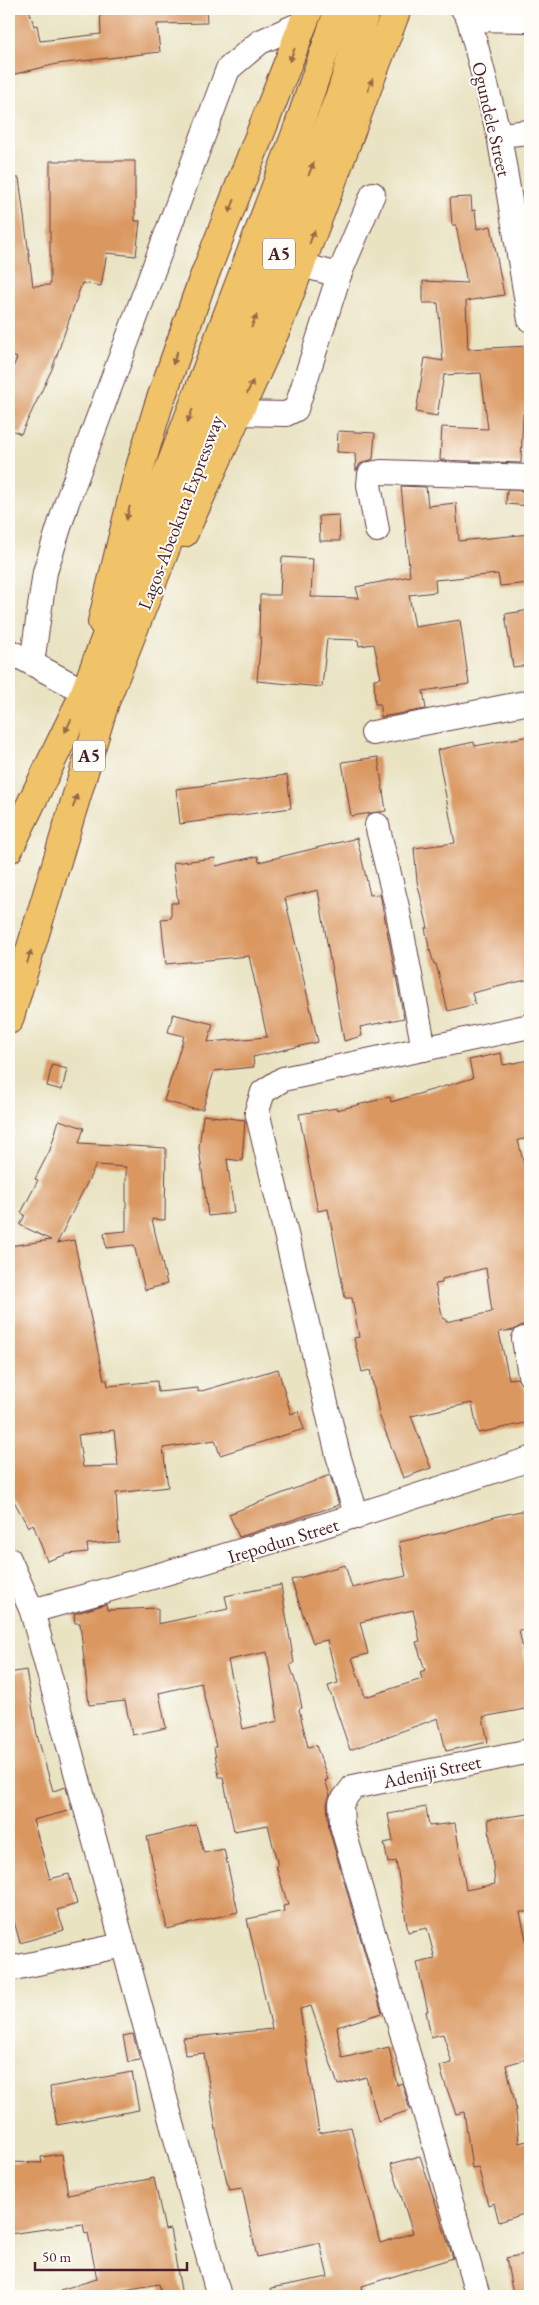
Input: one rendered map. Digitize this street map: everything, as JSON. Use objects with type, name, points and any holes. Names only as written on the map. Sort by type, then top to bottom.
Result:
[{"type":"main road","name":"Lagos-Abeokuta Expressway","points":[[9,1020],[95,697],[298,128],[338,9]]},
{"type":"main road","name":"Lagos-Abeokuta Expressway","points":[[9,849],[95,697],[186,497],[342,90],[366,9]]},
{"type":"main road","points":[[95,697],[238,413],[278,325],[397,9]]},
{"type":"main road","points":[[95,697],[138,474],[158,407],[200,288],[307,16]]},
{"type":"street","points":[[466,14],[530,20]]},
{"type":"street","name":"Ogundele Street","points":[[466,14],[499,135],[530,320]]},
{"type":"street","points":[[32,663],[45,572],[66,502],[228,69],[260,42],[307,16]]},
{"type":"street","points":[[499,135],[530,132]]},
{"type":"street","points":[[238,413],[286,414],[296,409],[339,275],[373,194]]},
{"type":"street","points":[[301,265],[339,275]]},
{"type":"street","points":[[376,530],[369,485],[370,474],[381,472],[530,477]]},
{"type":"street","points":[[9,651],[95,697]]},
{"type":"street","points":[[374,733],[530,702]]},
{"type":"street","points":[[377,825],[397,907],[424,1049]]},
{"type":"street","points":[[357,1517],[338,1455],[257,1111],[263,1092],[283,1078],[530,1026]]},
{"type":"street","points":[[524,1339],[530,1375]]},
{"type":"street","name":"Irepodun Street","points":[[32,1611],[206,1563],[357,1517],[530,1459]]},
{"type":"street","points":[[9,1559],[14,1587],[32,1611],[219,2296]]},
{"type":"street","name":"Adeniji Street","points":[[478,2296],[342,1825],[341,1803],[353,1787],[530,1751]]},
{"type":"street","points":[[9,1969],[123,1945]]},
{"type":"building","points":[[9,9],[29,9],[34,26],[37,25],[40,41],[101,34],[100,9],[206,9],[207,23],[157,24],[160,52],[57,64],[11,75],[9,65]]},
{"type":"building","points":[[50,161],[135,161],[135,221],[140,221],[136,256],[107,253],[101,286],[82,283],[52,369],[21,434],[9,429],[9,376],[17,358],[9,355],[9,178],[19,178],[33,286],[50,285]]},
{"type":"building","points":[[471,197],[472,211],[475,210],[477,229],[491,226],[504,295],[466,301],[468,349],[530,346],[530,412],[523,413],[521,463],[440,460],[442,427],[488,429],[481,373],[444,375],[437,416],[416,412],[425,358],[443,361],[438,303],[423,303],[423,281],[467,283],[456,225],[452,225],[450,198]]},
{"type":"building","points":[[338,431],[375,433],[373,459],[360,464],[356,471],[355,453],[337,452]]},
{"type":"building","points":[[401,486],[426,487],[428,506],[456,503],[459,541],[530,534],[530,583],[500,586],[498,574],[435,580],[436,592],[409,595],[415,627],[460,620],[469,684],[423,691],[426,709],[381,717],[380,704],[375,704],[374,679],[381,678],[374,644],[359,646],[358,640],[327,639],[322,687],[257,681],[261,636],[259,636],[260,595],[280,595],[282,557],[313,559],[311,597],[359,598],[356,587],[410,576]]},
{"type":"building","points":[[507,490],[530,491],[530,506],[506,504]]},
{"type":"building","points":[[339,515],[340,541],[320,541],[319,516]]},
{"type":"building","points":[[530,610],[530,665],[513,667],[505,614]]},
{"type":"building","points":[[530,736],[530,769],[525,770],[530,793],[530,979],[472,993],[475,1004],[448,1011],[425,928],[428,928],[417,881],[414,848],[455,843],[437,750],[474,742],[475,746]]},
{"type":"building","points":[[378,757],[386,811],[351,816],[342,762]]},
{"type":"building","points":[[287,775],[291,808],[180,824],[176,789]]},
{"type":"building","points":[[357,838],[370,895],[380,894],[404,1018],[360,1027],[362,1036],[344,1041],[318,890],[285,898],[318,1042],[253,1057],[254,1067],[214,1071],[203,1109],[193,1109],[164,1101],[184,1036],[168,1032],[173,1014],[213,1024],[208,1042],[267,1037],[249,956],[166,964],[161,919],[171,918],[171,903],[178,903],[173,863],[215,858],[216,866],[258,856],[259,862]]},
{"type":"building","points":[[501,1053],[503,1065],[530,1060],[530,1138],[518,1140],[527,1177],[530,1176],[530,1327],[522,1325],[514,1330],[499,1332],[509,1379],[517,1378],[525,1388],[530,1422],[478,1433],[472,1403],[411,1416],[431,1468],[403,1478],[380,1417],[370,1370],[362,1372],[354,1338],[359,1337],[352,1298],[345,1298],[328,1209],[318,1211],[299,1114],[337,1108],[337,1110],[390,1097],[391,1102],[473,1078],[469,1060]],"holes":[[[486,1268],[492,1312],[446,1322],[446,1319],[443,1319],[435,1284],[442,1283],[442,1279]]]},
{"type":"building","points":[[52,1065],[67,1069],[62,1090],[47,1086]]},
{"type":"building","points":[[203,1115],[245,1120],[242,1161],[227,1159],[234,1213],[208,1216],[199,1148]]},
{"type":"building","points":[[59,1120],[84,1128],[79,1143],[166,1148],[165,1220],[152,1219],[167,1284],[145,1290],[134,1245],[106,1248],[104,1233],[126,1231],[126,1167],[96,1165],[57,1243],[74,1240],[104,1380],[107,1380],[108,1386],[157,1381],[158,1392],[198,1388],[198,1392],[278,1369],[291,1414],[298,1411],[304,1429],[220,1455],[215,1440],[163,1448],[168,1487],[116,1493],[119,1542],[87,1544],[88,1552],[68,1554],[47,1561],[33,1524],[28,1527],[9,1492],[9,1246],[51,1240],[20,1225],[25,1215],[21,1213],[38,1180],[35,1179],[50,1150]],"holes":[[[114,1430],[118,1466],[83,1467],[78,1435]]]},
{"type":"building","points":[[330,1475],[339,1505],[239,1537],[229,1514]]},
{"type":"building","points":[[530,1509],[530,1628],[519,1630],[530,1683],[530,1708],[483,1717],[488,1742],[446,1751],[438,1718],[350,1750],[328,1686],[338,1683],[327,1640],[313,1643],[291,1580],[345,1565],[352,1588],[406,1576],[399,1542],[442,1533],[498,1516]],"holes":[[[413,1610],[420,1641],[416,1642],[425,1670],[420,1672],[422,1679],[365,1697],[352,1658],[368,1654],[360,1622]]]},
{"type":"building","points":[[281,1585],[294,1663],[290,1665],[302,1708],[299,1709],[308,1747],[316,1745],[328,1780],[325,1780],[330,1795],[327,1804],[329,1829],[382,2013],[337,2027],[342,2058],[389,2047],[397,2085],[402,2083],[410,2110],[378,2121],[366,2077],[338,2085],[311,2006],[300,2009],[319,2133],[351,2127],[380,2243],[413,2233],[391,2164],[420,2156],[453,2258],[362,2286],[364,2296],[272,2296],[271,2288],[328,2277],[320,2243],[257,2257],[242,2188],[229,2190],[219,2149],[204,2053],[185,2055],[183,2038],[272,2029],[247,1919],[284,1911],[283,1906],[288,1905],[276,1866],[278,1866],[268,1825],[234,1831],[223,1777],[219,1777],[214,1747],[216,1747],[201,1683],[159,1693],[166,1728],[132,1735],[125,1701],[89,1705],[80,1623],[75,1623],[74,1614],[106,1604],[107,1610],[158,1608],[158,1624],[228,1609],[225,1596]],"holes":[[[267,1652],[278,1721],[243,1729],[228,1660]]]},
{"type":"building","points":[[26,1670],[37,1735],[53,1791],[66,1787],[72,1810],[33,1820],[50,1879],[69,1874],[77,1904],[57,1910],[64,1930],[20,1943],[14,1921],[9,1922],[9,1673]]},
{"type":"building","points":[[426,1807],[429,1826],[455,1823],[466,1890],[495,1884],[488,1819],[530,1814],[530,1912],[520,1912],[528,1949],[530,1948],[530,2058],[506,2065],[515,2102],[519,2143],[530,2140],[530,2212],[499,2222],[494,2203],[488,2205],[478,2167],[472,2168],[464,2112],[456,2114],[443,2078],[440,2066],[452,2063],[443,2034],[431,2037],[426,2011],[428,2011],[417,1963],[435,1959],[427,1928],[408,1932],[396,1861],[388,1863],[384,1843],[393,1841],[388,1814]]},
{"type":"building","points":[[196,1825],[204,1853],[224,1849],[238,1912],[167,1929],[147,1837]]},
{"type":"building","points":[[133,2034],[140,2060],[128,2062],[123,2036]]},
{"type":"building","points":[[132,2072],[139,2110],[57,2125],[50,2087]]},
{"type":"building","points":[[62,2154],[68,2195],[154,2178],[165,2230],[170,2229],[182,2296],[162,2296],[159,2284],[88,2296],[61,2296],[60,2290],[97,2279],[88,2233],[85,2234],[83,2224],[9,2234],[9,2162],[42,2163],[41,2157]]},
{"type":"building","points":[[530,2253],[530,2292],[513,2295],[506,2258]]}]
